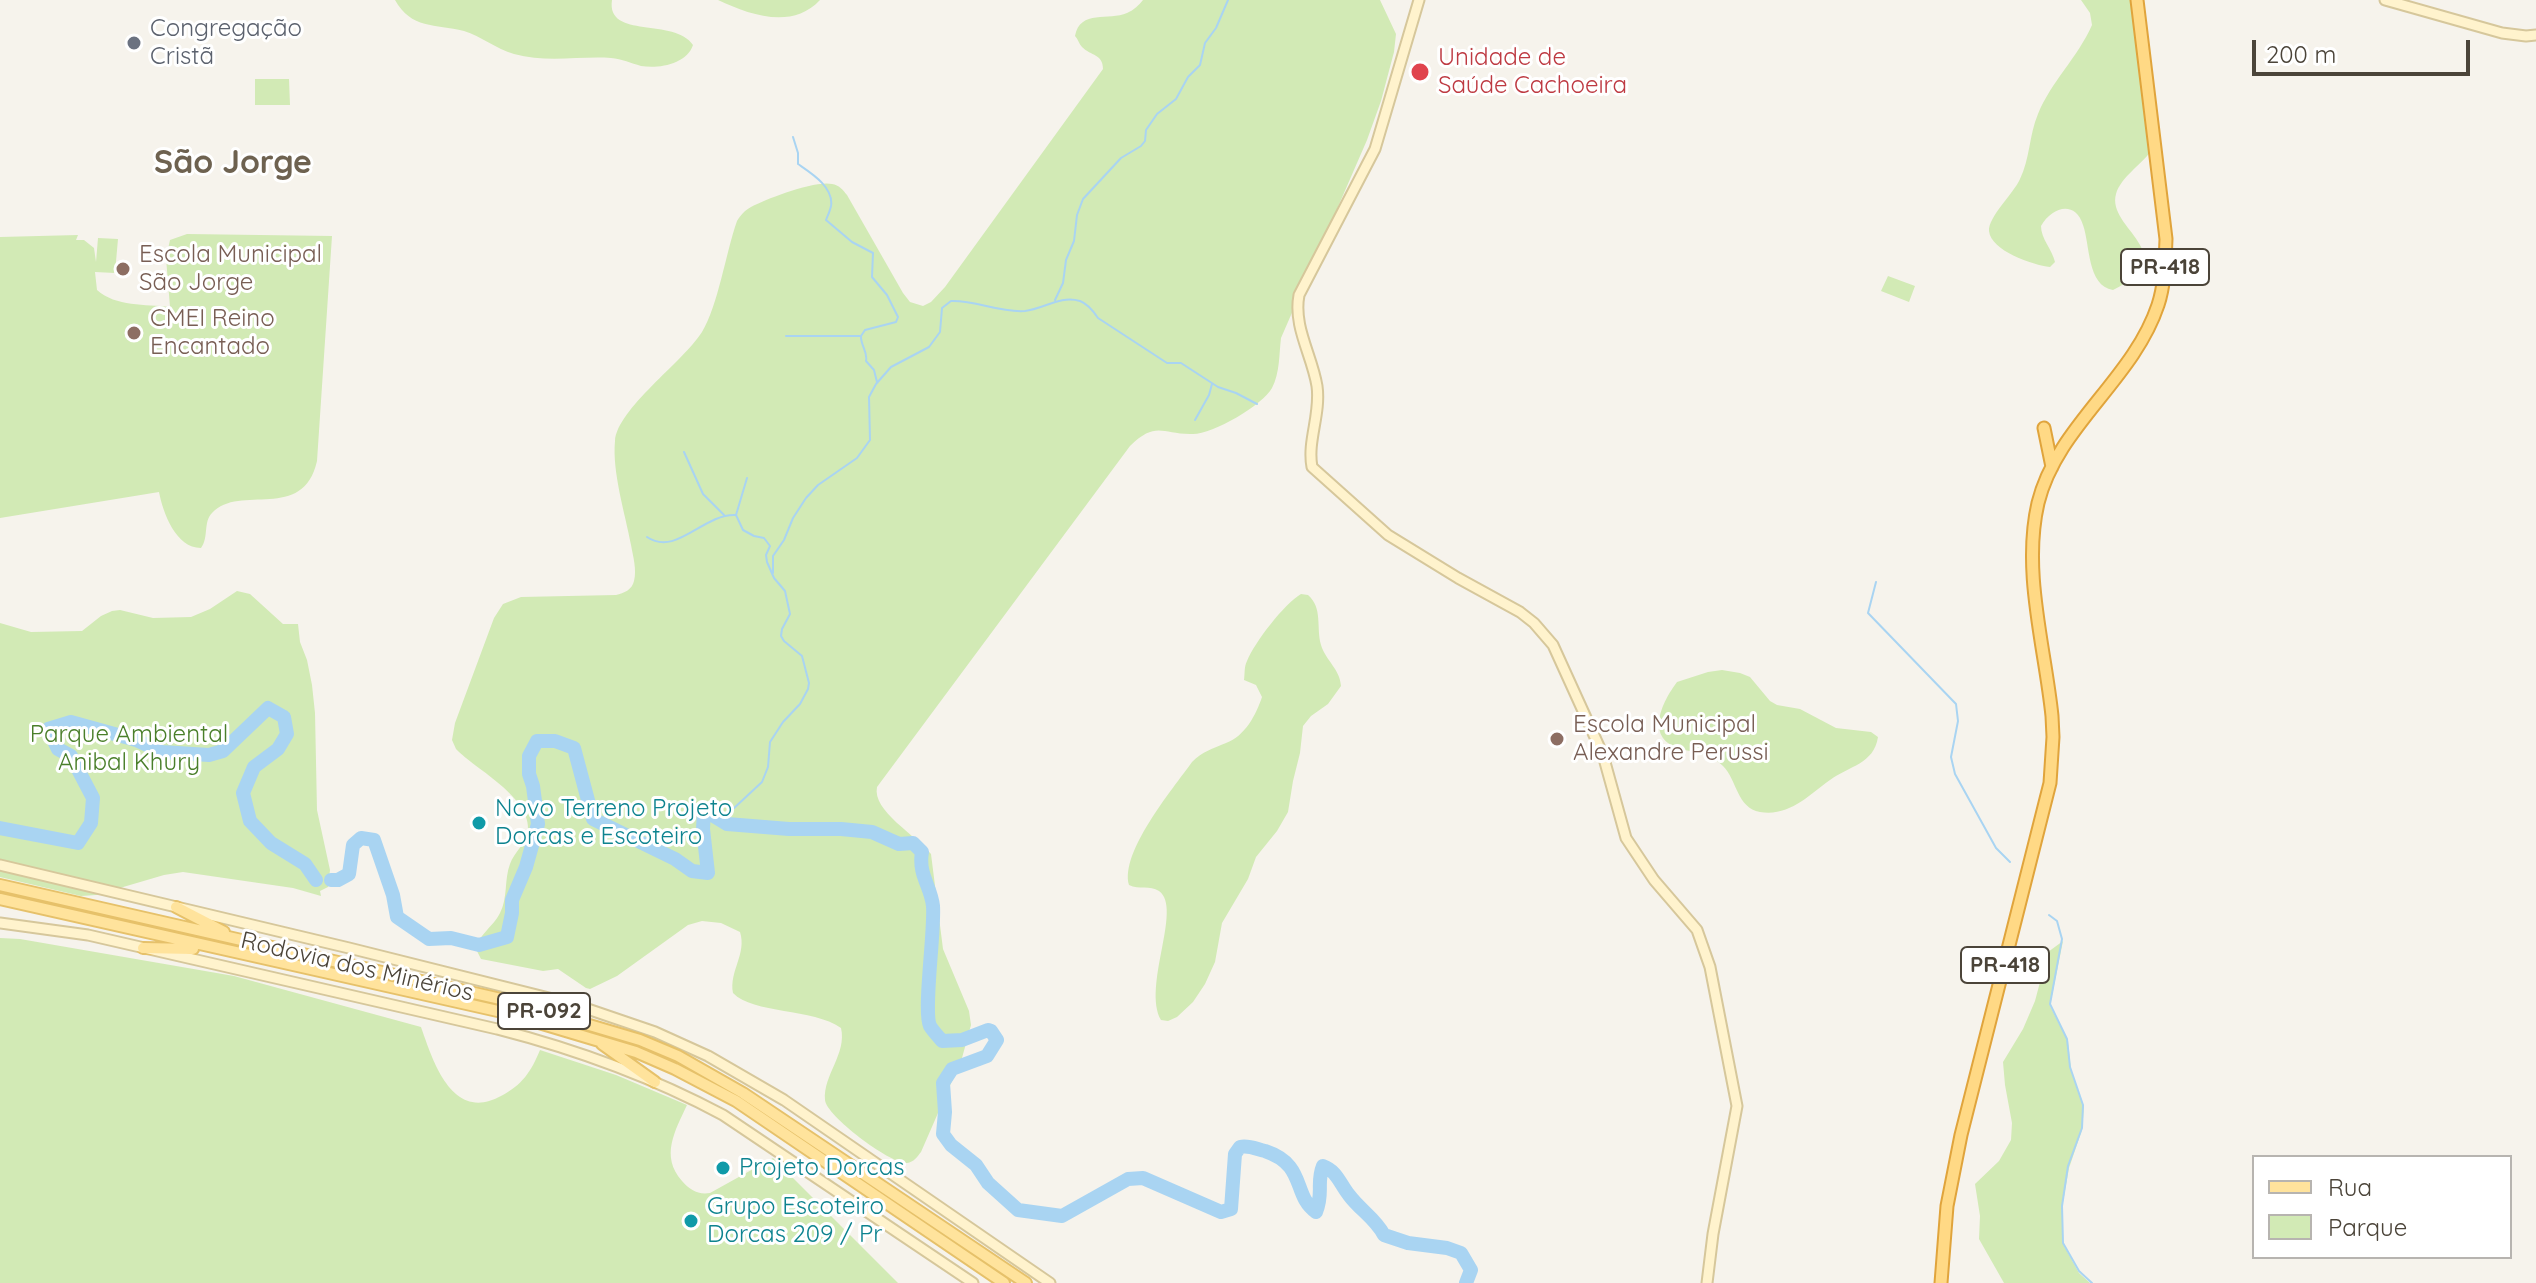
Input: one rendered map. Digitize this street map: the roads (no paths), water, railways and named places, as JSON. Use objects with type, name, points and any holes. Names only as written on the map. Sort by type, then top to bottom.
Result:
[{"type":"highway","name":"PR-418","points":[[1941,1283],[1947,1206],[1961,1135],[2050,783],[2052,716],[2034,582],[2033,531],[2039,500],[2052,468],[2074,431],[2137,350],[2158,305],[2165,271],[2166,239],[2137,0]]},
{"type":"highway","points":[[2044,428],[2052,468]]},
{"type":"main road","points":[[1419,0],[1375,149],[1299,295],[1299,331],[1310,354],[1317,388],[1318,406],[1310,457],[1312,467],[1388,535],[1520,612],[1543,632],[1553,645],[1603,755],[1626,838],[1654,880],[1697,930],[1710,967],[1737,1106],[1707,1283]]},
{"type":"main road","points":[[2385,0],[2502,33],[2536,35]]},
{"type":"main road","points":[[0,865],[573,1004],[655,1032],[708,1056],[784,1100],[1050,1283]]},
{"type":"main road","name":"Rodovia dos Minérios","points":[[1,885],[505,1000],[599,1027],[678,1056],[743,1093],[1026,1283]]},
{"type":"main road","name":"Rodovia dos Minérios","points":[[0,899],[502,1012],[636,1052],[736,1101],[1004,1283]]},
{"type":"main road","points":[[176,907],[240,940]]},
{"type":"main road","points":[[0,923],[88,935],[511,1033],[573,1051],[655,1082],[723,1115],[973,1283]]},
{"type":"main road","points":[[143,948],[215,949]]},
{"type":"main road","points":[[594,1038],[655,1082]]},
{"type":"waterway","points":[[1055,300],[1063,283],[1066,260],[1074,241],[1077,215],[1083,199],[1121,158],[1141,146],[1146,130],[1157,114],[1176,99],[1188,77],[1200,65],[1205,43],[1216,28],[1228,0]]},
{"type":"waterway","points":[[786,336],[861,336],[865,330],[896,322],[898,317],[887,295],[872,277],[873,253],[852,242],[826,220],[831,206],[829,193],[820,181],[798,164],[793,137]]},
{"type":"waterway","points":[[773,573],[773,556],[806,498],[818,485],[857,458],[870,440],[869,397],[876,384],[891,367],[929,347],[940,332],[942,308],[951,301],[1015,311],[1032,310],[1059,301],[1080,301],[1098,318],[1167,363],[1181,363],[1218,387],[1257,404]]},
{"type":"waterway","points":[[861,337],[866,361],[874,370],[877,382]]},
{"type":"waterway","points":[[1195,420],[1212,384]]},
{"type":"waterway","points":[[684,452],[703,494],[724,515]]},
{"type":"waterway","points":[[727,824],[733,809],[762,782],[768,767],[770,742],[800,704],[809,683],[802,656],[781,636],[790,614],[785,591],[774,578],[767,562],[770,546],[764,538],[743,530],[736,515],[747,478]]},
{"type":"waterway","points":[[647,537],[668,542],[723,516],[735,515]]},
{"type":"waterway","points":[[1876,582],[1868,613],[1956,704],[1958,721],[1951,757],[1955,774],[1996,848],[2010,862]]},
{"type":"waterway","points":[[0,828],[78,843],[91,823],[93,798],[71,756],[58,749],[48,729],[71,722],[136,740],[162,752],[209,755],[223,751],[268,708],[284,717],[287,734],[278,749],[254,767],[243,793],[250,821],[271,843],[305,864],[316,880]]},
{"type":"waterway","points":[[331,880],[349,874],[353,845],[361,838],[374,840],[393,895],[397,917],[429,939],[451,938],[479,945],[507,937],[512,900],[526,867],[538,824],[529,774],[529,756],[537,741],[555,741],[574,748],[593,819],[675,859],[692,871],[708,873],[704,810],[727,824],[872,832],[899,844],[913,843],[922,852],[923,874],[933,906],[928,1004],[930,1026],[942,1041],[962,1040],[988,1030],[997,1040],[987,1056],[952,1069],[943,1083],[943,1134],[1018,1210],[1062,1216],[1128,1179],[1143,1178],[1221,1212],[1231,1209],[1235,1154],[1240,1147],[1249,1147],[1265,1151],[1287,1164],[1304,1197],[1316,1212],[1321,1172],[1323,1166],[1328,1168],[1384,1235],[1461,1253],[1471,1270],[1466,1283]]},
{"type":"waterway","points":[[2049,915],[2057,921],[2062,939],[2050,1004],[2067,1039],[2070,1067],[2083,1105],[2082,1128],[2068,1166],[2062,1206],[2063,1243],[2079,1271],[2092,1283]]},
{"type":"place","name":"Congregação Cristã","points":[[134,43]]},
{"type":"place","name":"Unidade de Saúde Cachoeira","points":[[1420,72]]},
{"type":"place","name":"Escola Municipal São Jorge","points":[[123,269]]},
{"type":"place","name":"CMEI Reino Encantado","points":[[134,333]]},
{"type":"place","name":"Escola Municipal Alexandre Perussi","points":[[1557,739]]},
{"type":"place","name":"Novo Terreno Projeto Dorcas e Escoteiro","points":[[479,823]]},
{"type":"place","name":"Projeto Dorcas","points":[[723,1168]]},
{"type":"place","name":"Grupo Escoteiro Dorcas 209 / Pr","points":[[691,1221]]},
{"type":"district","name":"São Jorge","points":[[233,163]]},
{"type":"park label","name":"Parque Ambiental Anibal Khury","points":[[129,749]]}]
